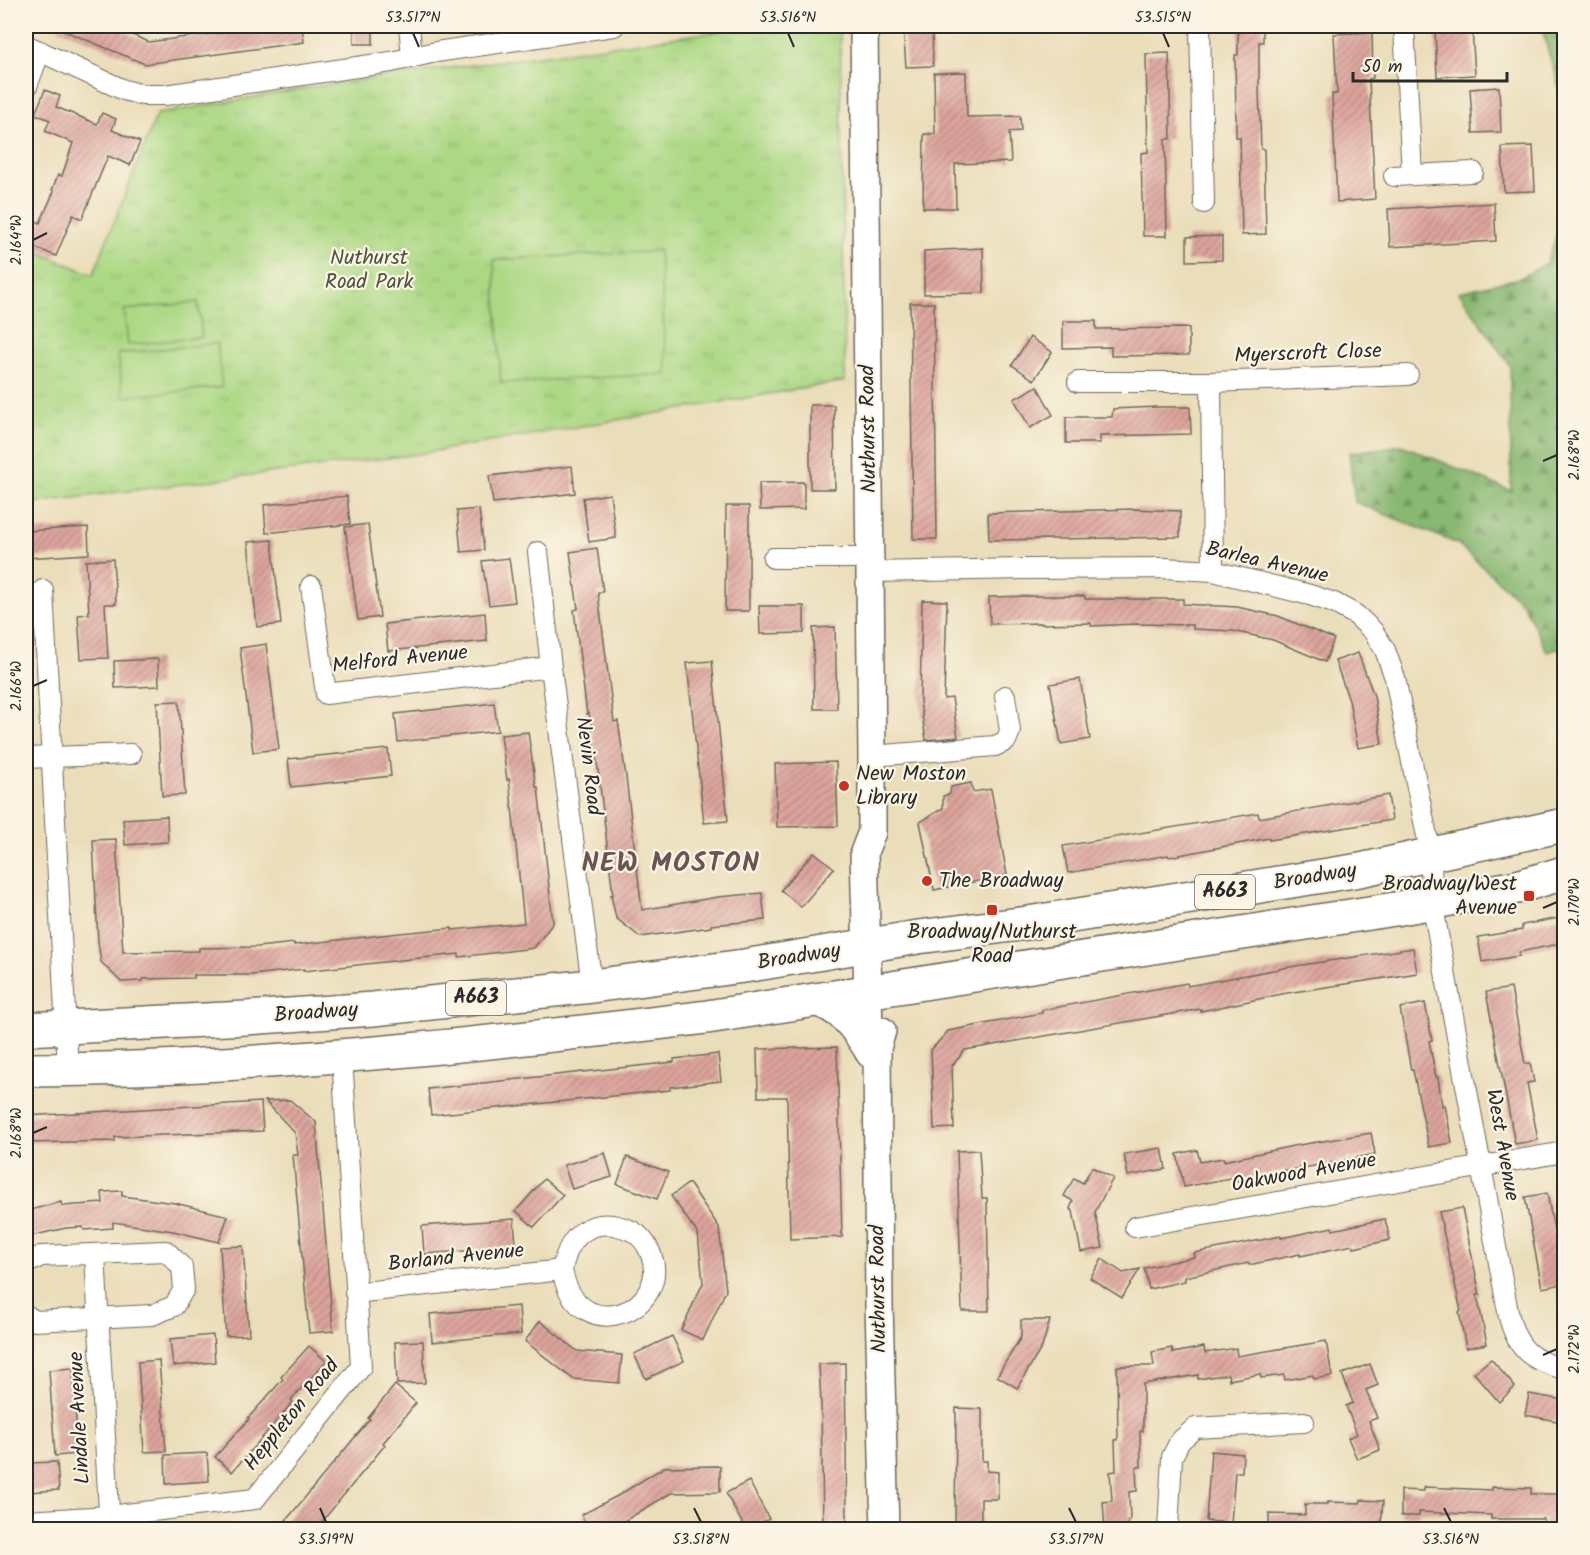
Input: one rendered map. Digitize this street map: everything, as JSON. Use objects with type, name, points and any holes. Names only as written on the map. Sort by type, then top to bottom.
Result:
[{"type":"highway","name":"Broadway","points":[[26,1029],[246,1018],[592,987],[918,937],[1028,923],[1348,872],[1431,856],[1564,825]]},
{"type":"highway","name":"Broadway","points":[[26,1070],[258,1063],[607,1030],[707,1017],[1432,902],[1517,886],[1564,873]]},
{"type":"street","points":[[409,26],[412,56]]},
{"type":"street","points":[[26,88],[33,48],[124,90],[143,95],[165,95],[614,26]]},
{"type":"street","name":"Nuthurst Road","points":[[864,26],[872,756],[872,832],[864,852],[875,945],[876,990],[884,1027],[878,1060],[879,1305],[885,1530]]},
{"type":"street","points":[[1200,26],[1204,202]]},
{"type":"street","points":[[1404,26],[1403,175],[1473,172]]},
{"type":"street","name":"Myerscroft Close","points":[[1078,382],[1211,382],[1408,375]]},
{"type":"street","name":"Myerscroft Close","points":[[1211,382],[1213,571]]},
{"type":"street","name":"Nevin Road","points":[[538,552],[550,667],[592,987]]},
{"type":"street","name":"Barlea Avenue","points":[[773,558],[871,565],[1037,569],[1164,568],[1213,571],[1334,603],[1356,615],[1374,630],[1385,650],[1395,678],[1431,856],[1432,902]]},
{"type":"street","name":"Melford Avenue","points":[[312,586],[326,694],[550,667]]},
{"type":"street","points":[[43,590],[68,1070]]},
{"type":"street","points":[[872,756],[995,746],[1006,741],[1010,731],[1005,696]]},
{"type":"street","points":[[26,758],[131,754]]},
{"type":"street","name":"West Avenue","points":[[1432,902],[1514,1334],[1531,1356],[1564,1369]]},
{"type":"street","points":[[810,1001],[826,1005],[842,1016],[878,1060]]},
{"type":"street","name":"Heppleton Road","points":[[26,1521],[110,1523],[255,1499],[361,1367],[342,1056]]},
{"type":"street","name":"Oakwood Avenue","points":[[1135,1227],[1564,1152]]},
{"type":"street","points":[[600,1224],[619,1225],[636,1233],[646,1244],[654,1267],[652,1284],[640,1303],[621,1314],[605,1316],[586,1310],[574,1301],[565,1287],[562,1270],[569,1246],[581,1232],[600,1224]]},
{"type":"street","points":[[26,1264],[41,1256],[166,1251],[182,1267],[184,1288],[174,1306],[152,1315],[34,1320],[26,1315]]},
{"type":"street","name":"Lindale Avenue","points":[[95,1254],[110,1523]]},
{"type":"street","name":"Borland Avenue","points":[[355,1293],[562,1270]]},
{"type":"street","points":[[1168,1530],[1172,1457],[1180,1441],[1195,1428],[1304,1422]]},
{"type":"green space","name":"Nuthurst Road Park","points":[[758,26],[840,26],[845,381],[418,454],[26,504],[26,247],[93,275],[157,114],[319,86]]},
{"type":"green space","points":[[1541,26],[1564,26],[1564,105]]},
{"type":"green space","points":[[1564,214],[1564,647],[1547,652],[1523,604],[1458,544],[1355,502],[1349,453],[1402,445],[1511,491],[1510,366],[1459,292],[1520,278],[1546,264]]},
{"type":"green space","points":[[659,251],[667,374],[501,383],[494,260]]},
{"type":"green space","points":[[198,302],[202,337],[128,345],[124,310]]},
{"type":"green space","points":[[217,343],[222,387],[123,397],[118,354]]},
{"type":"building","points":[[111,26],[149,42],[271,26],[302,26],[304,42],[145,64],[55,27]]},
{"type":"building","points":[[354,26],[373,26],[373,44],[354,44]]},
{"type":"building","points":[[903,26],[932,26],[933,66],[906,67]]},
{"type":"building","points":[[1238,26],[1263,26],[1263,42],[1259,42],[1259,89],[1261,149],[1264,149],[1266,234],[1242,235],[1240,137],[1236,137],[1235,55],[1238,55]]},
{"type":"building","points":[[1472,29],[1475,75],[1437,77],[1435,31]]},
{"type":"building","points":[[1372,32],[1373,78],[1369,79],[1375,199],[1337,202],[1332,94],[1337,94],[1334,34]]},
{"type":"building","points":[[1169,53],[1171,139],[1165,139],[1167,236],[1143,236],[1141,153],[1148,152],[1146,54]]},
{"type":"building","points":[[966,72],[967,117],[1020,116],[1021,131],[1009,132],[1011,162],[955,164],[956,208],[923,208],[924,134],[935,134],[934,73]]},
{"type":"building","points":[[1499,87],[1501,132],[1473,133],[1470,89]]},
{"type":"building","points":[[45,90],[60,96],[56,107],[97,124],[102,113],[116,119],[112,130],[140,142],[130,165],[108,156],[82,219],[73,215],[56,256],[26,244],[26,217],[40,223],[54,191],[52,190],[58,175],[62,176],[73,143],[45,131],[50,120],[35,114]]},
{"type":"building","points":[[1533,146],[1535,191],[1504,192],[1502,147]]},
{"type":"building","points":[[1494,203],[1496,241],[1390,247],[1388,209]]},
{"type":"building","points":[[1222,236],[1222,260],[1187,261],[1187,237]]},
{"type":"building","points":[[983,248],[984,293],[924,294],[924,251]]},
{"type":"building","points":[[910,303],[934,303],[937,539],[913,539]]},
{"type":"building","points":[[1063,321],[1096,321],[1096,329],[1189,328],[1189,355],[1111,356],[1111,347],[1063,348]]},
{"type":"building","points":[[1030,337],[1052,352],[1034,380],[1012,365]]},
{"type":"building","points":[[1037,386],[1053,415],[1030,428],[1014,399]]},
{"type":"building","points":[[810,405],[834,405],[835,489],[810,489]]},
{"type":"building","points":[[1190,407],[1191,434],[1100,436],[1100,443],[1066,443],[1066,417],[1112,417],[1113,409]]},
{"type":"building","points":[[572,466],[575,493],[493,503],[489,476]]},
{"type":"building","points":[[804,482],[804,509],[760,510],[759,483]]},
{"type":"building","points":[[610,494],[616,538],[589,542],[583,498]]},
{"type":"building","points":[[347,496],[350,524],[266,533],[264,505]]},
{"type":"building","points":[[726,506],[749,506],[749,611],[725,611]]},
{"type":"building","points":[[479,509],[484,550],[461,552],[457,511]]},
{"type":"building","points":[[1134,509],[1180,511],[1180,537],[989,540],[988,513]]},
{"type":"building","points":[[368,524],[380,617],[358,620],[345,527]]},
{"type":"building","points":[[88,527],[89,554],[26,558],[26,531]]},
{"type":"building","points":[[272,540],[281,624],[257,627],[248,542]]},
{"type":"building","points":[[597,548],[603,592],[598,593],[614,722],[618,721],[642,910],[718,897],[762,893],[765,920],[711,925],[711,927],[640,937],[616,918],[611,895],[613,895],[598,769],[589,713],[587,714],[574,610],[578,609],[570,552]]},
{"type":"building","points":[[509,558],[515,602],[489,605],[482,561]]},
{"type":"building","points":[[113,559],[116,604],[105,604],[108,658],[81,659],[78,615],[89,614],[86,561]]},
{"type":"building","points":[[1085,596],[1085,599],[1183,599],[1183,604],[1237,607],[1278,616],[1334,639],[1325,662],[1273,640],[1233,631],[1193,629],[1193,625],[990,624],[989,597]]},
{"type":"building","points":[[922,600],[947,601],[944,699],[952,698],[958,737],[926,740],[920,702]]},
{"type":"building","points":[[759,606],[804,606],[804,633],[760,634]]},
{"type":"building","points":[[485,613],[487,641],[388,651],[385,624]]},
{"type":"building","points":[[835,627],[837,709],[814,709],[813,628]]},
{"type":"building","points":[[266,644],[279,749],[253,752],[240,648]]},
{"type":"building","points":[[1358,653],[1374,696],[1382,744],[1358,748],[1349,700],[1335,661]]},
{"type":"building","points":[[158,659],[159,686],[115,688],[114,661]]},
{"type":"building","points":[[712,661],[728,821],[704,823],[687,663]]},
{"type":"building","points":[[1080,679],[1090,739],[1061,744],[1050,684]]},
{"type":"building","points":[[179,701],[185,795],[162,796],[157,702]]},
{"type":"building","points":[[494,703],[498,731],[398,742],[395,714]]},
{"type":"building","points":[[528,732],[536,787],[538,787],[553,923],[534,948],[304,971],[304,969],[252,975],[194,975],[194,978],[142,979],[142,981],[121,982],[101,962],[93,840],[116,839],[123,952],[199,951],[199,948],[258,947],[294,943],[294,945],[452,928],[452,930],[524,923],[509,779],[507,780],[501,735]]},
{"type":"building","points":[[388,749],[391,776],[291,787],[288,759]]},
{"type":"building","points":[[836,762],[838,826],[777,827],[775,764]]},
{"type":"building","points":[[971,783],[973,792],[991,789],[1007,875],[934,890],[920,822],[943,808],[943,796],[950,794],[951,787]]},
{"type":"building","points":[[1388,795],[1392,820],[1269,840],[1269,838],[1068,873],[1063,846],[1258,813],[1259,818]]},
{"type":"building","points":[[167,816],[168,842],[125,845],[123,819]]},
{"type":"building","points":[[814,852],[834,868],[801,907],[781,890]]},
{"type":"building","points":[[1564,917],[1564,943],[1519,952],[1519,956],[1482,962],[1478,937],[1522,930],[1522,925]]},
{"type":"building","points":[[1413,948],[1417,973],[1287,993],[1201,1011],[1201,1009],[965,1050],[952,1066],[954,1128],[934,1129],[931,1050],[948,1031],[1042,1013],[1042,1010],[1187,983],[1188,986],[1289,967]]},
{"type":"building","points":[[1511,988],[1525,1064],[1530,1063],[1534,1082],[1527,1083],[1538,1140],[1515,1144],[1486,992]]},
{"type":"building","points":[[1425,1003],[1432,1040],[1429,1041],[1452,1143],[1429,1147],[1413,1070],[1411,1070],[1400,1008]]},
{"type":"building","points":[[837,1047],[842,1237],[790,1239],[787,1097],[758,1097],[757,1049]]},
{"type":"building","points":[[718,1054],[721,1081],[670,1087],[670,1090],[431,1115],[428,1089],[674,1062],[674,1059]]},
{"type":"building","points":[[290,1100],[316,1122],[333,1331],[309,1333],[293,1155],[298,1155],[295,1133],[265,1101]]},
{"type":"building","points":[[261,1102],[263,1131],[115,1137],[115,1141],[26,1143],[26,1116]]},
{"type":"building","points":[[1371,1133],[1375,1154],[1236,1181],[1235,1177],[1184,1187],[1177,1154],[1197,1150],[1200,1162],[1224,1158],[1224,1161],[1293,1146]]},
{"type":"building","points":[[1162,1148],[1166,1169],[1128,1176],[1124,1154]]},
{"type":"building","points":[[979,1150],[982,1198],[987,1198],[989,1311],[962,1311],[957,1151]]},
{"type":"building","points":[[605,1153],[612,1177],[572,1189],[564,1165]]},
{"type":"building","points":[[627,1157],[668,1172],[657,1199],[617,1184]]},
{"type":"building","points":[[1092,1167],[1113,1178],[1095,1212],[1103,1248],[1081,1252],[1073,1211],[1070,1209],[1073,1201],[1064,1196],[1074,1178],[1083,1183]]},
{"type":"building","points":[[544,1179],[563,1195],[534,1227],[516,1211]]},
{"type":"building","points":[[689,1183],[719,1227],[726,1290],[703,1340],[681,1330],[703,1283],[698,1234],[671,1196]]},
{"type":"building","points":[[122,1191],[122,1196],[175,1203],[228,1216],[219,1242],[173,1231],[113,1222],[113,1228],[84,1230],[83,1227],[66,1228],[26,1237],[26,1211],[61,1202],[62,1206],[103,1203],[102,1192]]},
{"type":"building","points":[[1547,1193],[1564,1284],[1542,1288],[1525,1197]]},
{"type":"building","points":[[1462,1208],[1480,1295],[1477,1295],[1487,1344],[1466,1348],[1459,1312],[1461,1311],[1439,1212]]},
{"type":"building","points":[[514,1219],[516,1247],[424,1254],[422,1226]]},
{"type":"building","points":[[1385,1219],[1390,1240],[1354,1248],[1353,1245],[1249,1265],[1248,1263],[1185,1277],[1185,1281],[1149,1289],[1144,1268],[1195,1257],[1194,1253]]},
{"type":"building","points":[[243,1246],[249,1335],[226,1336],[220,1247]]},
{"type":"building","points":[[1102,1259],[1123,1273],[1140,1269],[1122,1298],[1090,1278]]},
{"type":"building","points":[[519,1306],[521,1334],[432,1342],[430,1314]]},
{"type":"building","points":[[1021,1320],[1050,1320],[1042,1347],[1017,1388],[997,1376],[1021,1337]]},
{"type":"building","points":[[540,1321],[577,1351],[622,1355],[619,1383],[573,1379],[525,1341]]},
{"type":"building","points":[[213,1335],[215,1362],[173,1366],[170,1339]]},
{"type":"building","points":[[672,1336],[684,1361],[646,1379],[634,1354]]},
{"type":"building","points":[[423,1341],[425,1383],[397,1384],[395,1342]]},
{"type":"building","points":[[1326,1341],[1332,1376],[1314,1379],[1313,1375],[1285,1380],[1284,1375],[1261,1378],[1260,1374],[1229,1380],[1228,1374],[1198,1379],[1198,1375],[1143,1384],[1143,1431],[1140,1431],[1141,1467],[1136,1467],[1137,1491],[1129,1492],[1129,1530],[1105,1530],[1103,1502],[1112,1501],[1110,1472],[1116,1471],[1117,1366],[1154,1366],[1152,1352],[1172,1348],[1173,1353],[1204,1347],[1205,1353],[1236,1348],[1237,1356]]},
{"type":"building","points":[[309,1346],[326,1361],[232,1472],[215,1457]]},
{"type":"building","points":[[1491,1359],[1515,1387],[1499,1402],[1474,1373]]},
{"type":"building","points":[[159,1360],[166,1451],[144,1452],[138,1362]]},
{"type":"building","points":[[845,1363],[847,1524],[823,1524],[819,1364]]},
{"type":"building","points":[[1370,1364],[1378,1385],[1366,1390],[1377,1418],[1369,1421],[1380,1450],[1357,1459],[1348,1438],[1357,1434],[1346,1406],[1353,1403],[1342,1374]]},
{"type":"building","points":[[73,1368],[78,1454],[55,1456],[49,1370]]},
{"type":"building","points":[[395,1385],[416,1403],[383,1443],[385,1445],[315,1530],[278,1530],[370,1419],[368,1418]]},
{"type":"building","points":[[1529,1394],[1564,1400],[1562,1422],[1525,1415]]},
{"type":"building","points":[[956,1408],[982,1409],[982,1461],[987,1461],[987,1471],[998,1472],[998,1499],[981,1499],[981,1530],[955,1530]]},
{"type":"building","points":[[1211,1451],[1243,1454],[1242,1472],[1235,1472],[1231,1523],[1206,1521]]},
{"type":"building","points":[[207,1453],[209,1481],[166,1484],[165,1455]]},
{"type":"building","points":[[57,1462],[59,1490],[26,1492],[26,1463]]},
{"type":"building","points":[[720,1466],[720,1492],[671,1493],[609,1530],[589,1530],[581,1515],[664,1467]]},
{"type":"building","points":[[749,1481],[769,1519],[746,1530],[726,1493]]},
{"type":"building","points":[[1424,1487],[1492,1490],[1492,1487],[1531,1488],[1531,1494],[1564,1494],[1564,1526],[1544,1525],[1544,1519],[1491,1519],[1491,1515],[1419,1512],[1419,1516],[1401,1516],[1401,1490],[1424,1491]]},
{"type":"building","points":[[1361,1500],[1383,1501],[1381,1524],[1348,1522],[1348,1526],[1324,1525],[1324,1530],[1269,1530],[1269,1514],[1305,1515],[1305,1504],[1360,1503]]},
{"type":"place","name":"New Moston Library","points":[[844,786]]},
{"type":"place","name":"The Broadway","points":[[927,881]]},
{"type":"place","name":"Broadway/West Avenue","points":[[1529,896]]},
{"type":"place","name":"Broadway/Nuthurst Road","points":[[992,910]]},
{"type":"district","name":"NEW MOSTON","points":[[671,863]]}]
